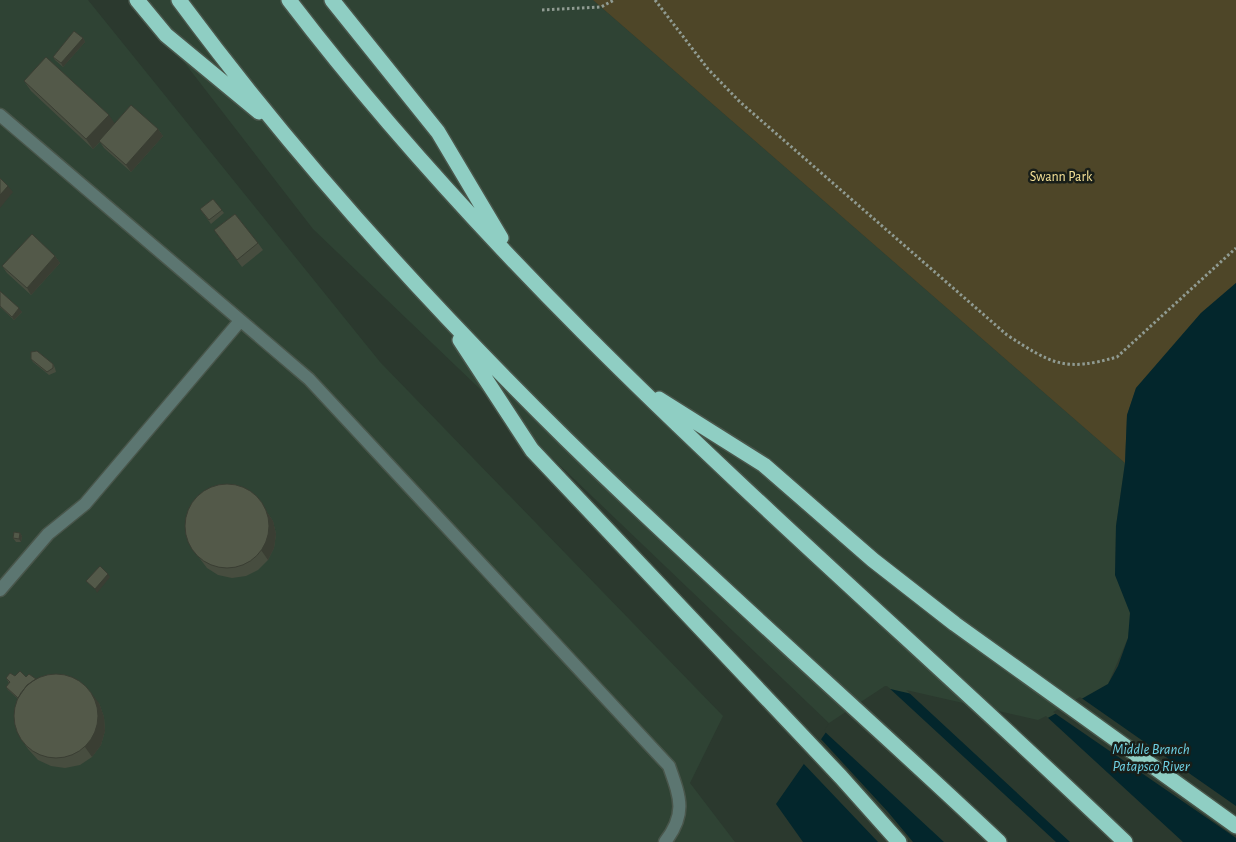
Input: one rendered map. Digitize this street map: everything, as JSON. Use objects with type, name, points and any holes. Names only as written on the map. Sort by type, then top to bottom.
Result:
[{"type":"highway","points":[[137,0],[166,35],[287,136]]},
{"type":"highway","points":[[179,0],[336,195],[438,308],[626,497],[1000,842]]},
{"type":"highway","points":[[289,0],[407,144],[517,265],[632,382],[1125,842]]},
{"type":"highway","points":[[332,0],[438,132],[517,265]]},
{"type":"highway","points":[[438,308],[532,450],[841,777],[899,842]]},
{"type":"highway","points":[[632,382],[764,465],[859,548],[955,624],[1236,826]]},
{"type":"lane","points":[[0,115],[308,379],[339,410],[669,766],[679,792],[680,812],[676,828],[665,842]]},
{"type":"lane","points":[[0,590],[48,534],[85,504],[240,321]]},
{"type":"path","points":[[542,10],[601,7],[614,0]]},
{"type":"path","points":[[655,0],[708,69],[740,102],[1007,335],[1051,362],[1071,366],[1117,356],[1236,248]]},
{"type":"shaded area","points":[[0,0],[88,0],[380,362],[723,716],[690,783],[735,842],[0,842]]},
{"type":"shaded area","points":[[136,0],[593,0],[1125,463],[1116,526],[1115,575],[1131,613],[1128,638],[1108,684],[1039,723],[831,725],[313,229]]},
{"type":"green space","name":"Swann Park","points":[[593,0],[1236,0],[1236,283],[1201,313],[1136,388],[1127,415],[1125,463]]},
{"type":"water","name":"Middle Branch Patapsco River","points":[[1236,283],[1236,842],[803,842],[776,804],[831,725],[886,688],[1039,723],[1108,684],[1118,666],[1128,638],[1130,613],[1115,575],[1116,526],[1125,463],[1127,415],[1136,388],[1201,313]]},
{"type":"pier","points":[[885,686],[1056,842],[944,842],[824,731],[829,723]]},
{"type":"pier","points":[[906,690],[1038,720],[1046,716],[1183,842],[1070,842]]},
{"type":"pier","points":[[1080,697],[1236,806],[1236,838],[1053,712]]},
{"type":"pier","points":[[819,737],[913,842],[878,842],[802,762]]},
{"type":"building","points":[[74,31],[83,38],[61,63],[53,57]]},
{"type":"building","points":[[46,57],[109,115],[86,139],[24,81]]},
{"type":"building","points":[[131,105],[158,129],[126,165],[99,141]]},
{"type":"building","points":[[0,178],[8,186],[0,195]]},
{"type":"building","points":[[213,199],[222,210],[209,220],[200,209]]},
{"type":"building","points":[[235,214],[258,243],[237,260],[214,230]]},
{"type":"building","points":[[32,234],[55,256],[27,288],[2,266]]},
{"type":"building","points":[[0,291],[19,308],[12,317],[0,306]]},
{"type":"building","points":[[37,351],[53,364],[53,368],[47,372],[31,359],[31,352]]},
{"type":"building","points":[[227,484],[250,491],[262,503],[269,526],[262,549],[250,561],[227,568],[204,561],[192,549],[185,526],[192,503],[204,491]]},
{"type":"building","points":[[14,532],[20,533],[19,539],[13,538]]},
{"type":"building","points":[[100,566],[108,574],[95,589],[86,581]]},
{"type":"building","points":[[20,671],[26,677],[29,674],[36,679],[27,685],[18,698],[6,687],[10,682],[6,678],[10,673],[15,676]]},
{"type":"building","points":[[56,674],[72,677],[86,686],[95,700],[98,716],[95,732],[86,746],[72,755],[56,758],[40,755],[26,746],[17,732],[14,716],[17,700],[26,686],[40,677]]}]
